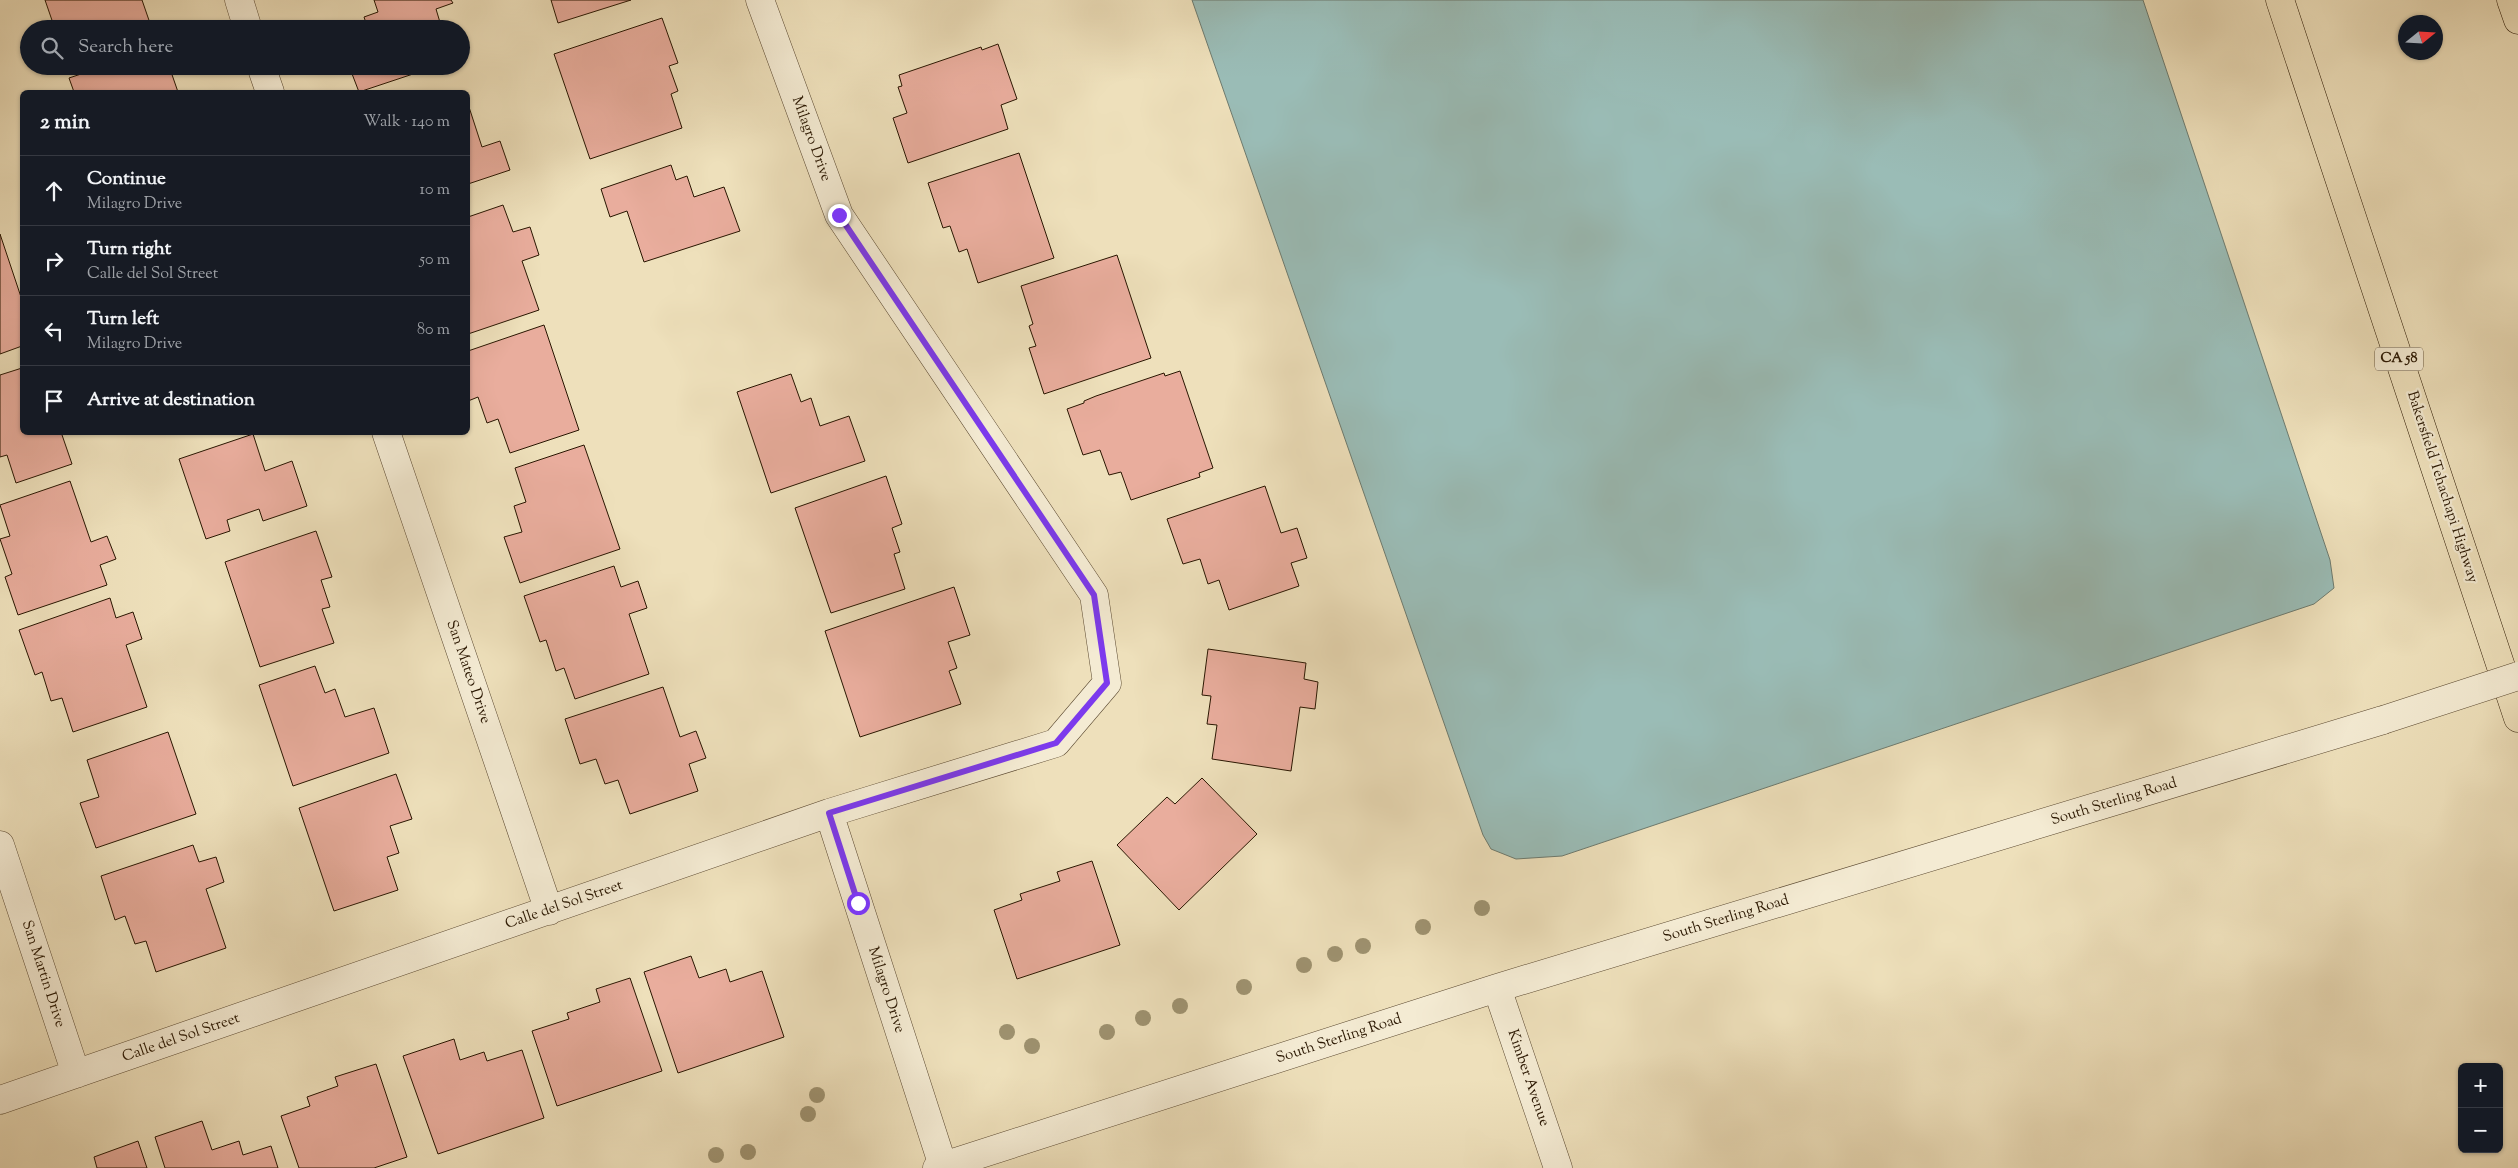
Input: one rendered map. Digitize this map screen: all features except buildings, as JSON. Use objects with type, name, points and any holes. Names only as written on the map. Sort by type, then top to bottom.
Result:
[{"type":"highway","name":"Bakersfield Tehachapi Highway","points":[[2280,0],[2518,718]]},
{"type":"highway","points":[[2511,0],[2518,20]]},
{"type":"street","points":[[239,0],[245,20]]},
{"type":"street","name":"Milagro Drive","points":[[760,0],[839,215],[1094,595],[1107,683]]},
{"type":"street","points":[[264,75],[269,90]]},
{"type":"street","name":"San Mateo Drive","points":[[387,435],[549,911]]},
{"type":"street","name":"South Sterling Road","points":[[940,1167],[1497,988],[2384,720],[2518,676]]},
{"type":"street","name":"Calle del Sol Street","points":[[0,1100],[829,813],[1056,743],[1107,683]]},
{"type":"street","name":"Milagro Drive","points":[[829,813],[940,1167]]},
{"type":"street","name":"San Martin Drive","points":[[0,845],[76,1074]]},
{"type":"street","name":"Kimber Avenue","points":[[1497,988],[1558,1168]]},
{"type":"water","points":[[1192,0],[2143,0],[2330,560],[2334,588],[2314,604],[1562,856],[1516,859],[1491,849],[1483,835]]},
{"type":"route","points":[[839,215],[1094,595],[1107,683],[1056,743],[829,813],[858,903]]}]
